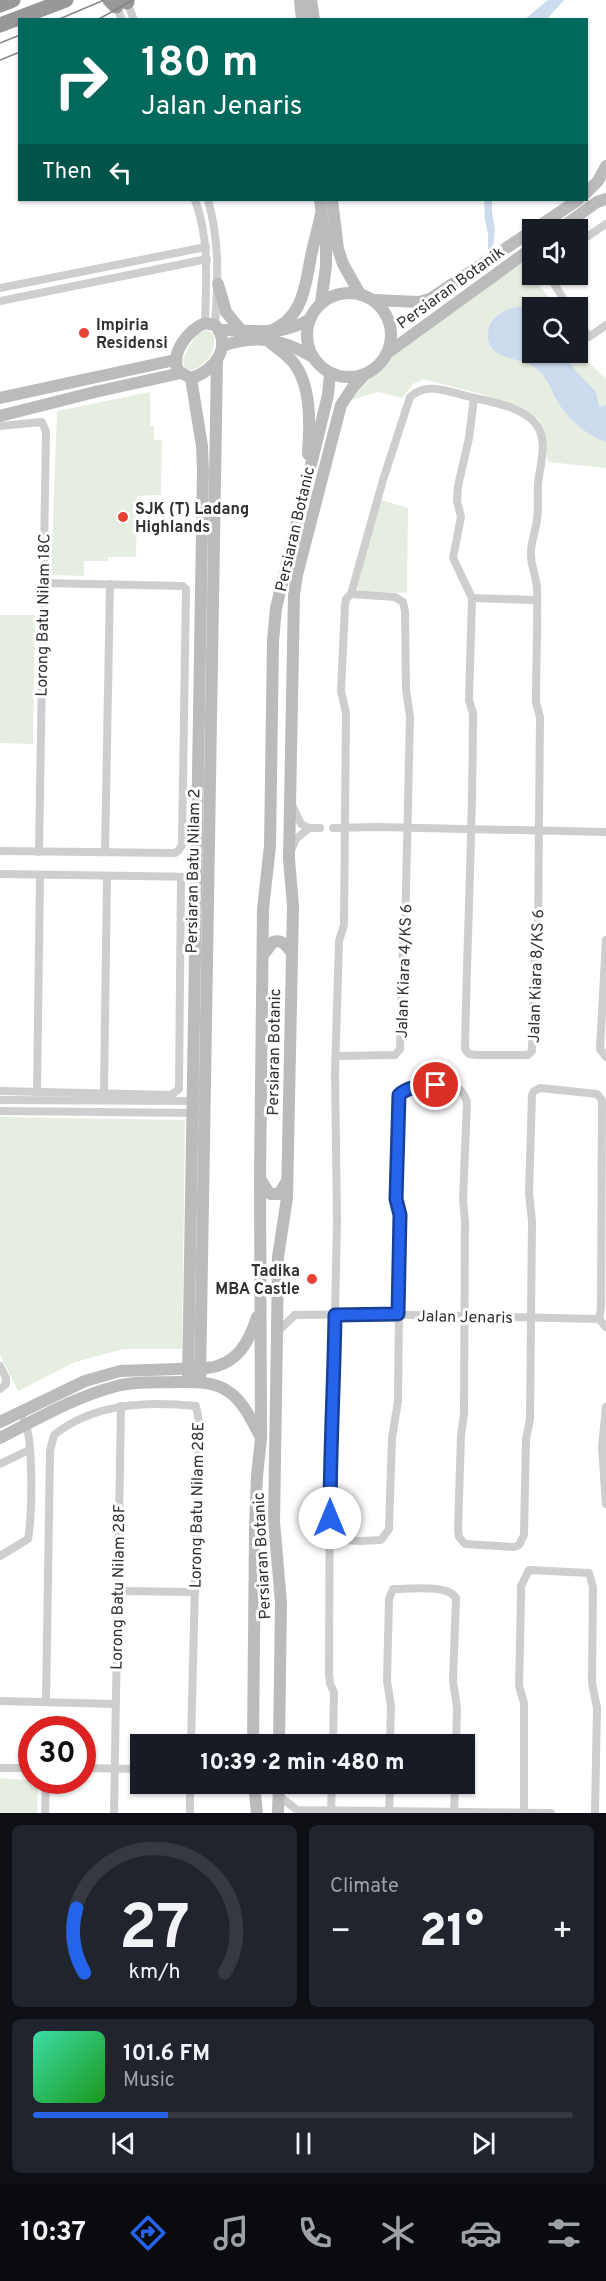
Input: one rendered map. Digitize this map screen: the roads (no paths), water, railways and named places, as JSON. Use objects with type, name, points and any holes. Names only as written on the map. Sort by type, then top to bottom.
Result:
[{"type":"highway","points":[[0,5],[13,0]]},
{"type":"highway","points":[[18,18],[66,0]]},
{"type":"highway","points":[[0,25],[18,18]]},
{"type":"main road","points":[[300,0],[303,18]]},
{"type":"main road","points":[[311,0],[314,18]]},
{"type":"main road","points":[[588,191],[598,181],[606,166]]},
{"type":"main road","points":[[573,219],[606,198]]},
{"type":"main road","points":[[320,201],[326,246],[321,303]]},
{"type":"main road","points":[[332,201],[338,249],[346,270],[360,294]]},
{"type":"main road","name":"Persiaran Botanik","points":[[373,300],[419,302],[430,299],[577,201]]},
{"type":"main road","points":[[268,336],[293,316],[305,294],[321,214]]},
{"type":"main road","name":"Persiaran Botanik","points":[[386,354],[522,256]]},
{"type":"main road","points":[[212,282],[226,312],[240,329]]},
{"type":"main road","points":[[186,376],[176,368],[175,360],[178,350],[191,332],[213,326],[240,329],[289,344],[313,357],[330,373],[341,377],[365,374],[377,366],[386,354],[390,342],[391,330],[382,308],[373,300],[360,294],[346,292],[321,303],[310,319],[307,338],[313,357]]},
{"type":"main road","points":[[222,346],[241,340],[268,336],[310,319]]},
{"type":"main road","points":[[0,416],[95,392],[208,370],[217,360],[222,346],[213,326]]},
{"type":"main road","points":[[268,336],[294,363],[302,379],[309,424],[306,482]]},
{"type":"main road","points":[[0,399],[175,360]]},
{"type":"main road","name":"Persiaran Batu Nilam 2","points":[[194,1382],[207,562],[217,360]]},
{"type":"main road","name":"Persiaran Botanic","points":[[254,1734],[256,1518],[261,1438],[260,1178],[263,909],[270,846],[274,626],[328,395],[330,373]]},
{"type":"main road","name":"Persiaran Botanic","points":[[278,1734],[281,1603],[274,1521],[276,1332],[278,1257],[287,1198],[293,906],[289,859],[294,594],[341,405],[352,387],[365,374]]},
{"type":"main road","name":"Persiaran Batu Nilam 2","points":[[186,376],[202,446],[207,562]]},
{"type":"main road","points":[[263,955],[273,942],[278,940],[283,942],[292,953]]},
{"type":"main road","points":[[260,1178],[270,1194],[274,1195],[279,1194],[287,1180]]},
{"type":"main road","points":[[0,1422],[85,1381],[120,1371],[220,1366],[239,1354],[251,1336],[260,1308]]},
{"type":"main road","points":[[0,1438],[83,1398],[117,1386],[194,1382],[215,1385],[230,1393],[246,1412],[261,1438]]},
{"type":"main road","points":[[255,1794],[257,1813]]},
{"type":"main road","points":[[278,1813],[279,1794]]},
{"type":"street","points":[[120,4],[132,18]]},
{"type":"street","points":[[195,201],[201,216],[212,282]]},
{"type":"street","points":[[208,201],[217,237],[212,282],[213,326]]},
{"type":"street","points":[[588,236],[606,224]]},
{"type":"street","points":[[0,288],[206,247]]},
{"type":"street","points":[[0,301],[207,259]]},
{"type":"street","points":[[183,264],[194,265],[212,282]]},
{"type":"street","points":[[103,268],[105,279]]},
{"type":"street","points":[[588,335],[589,337],[606,325]]},
{"type":"street","points":[[333,1734],[334,1692],[329,1674],[330,1434],[333,1409],[335,1315],[339,941],[344,925],[346,828],[346,713],[341,692],[345,605],[346,599],[351,594],[383,480],[410,397],[417,389],[440,389],[514,409],[530,418],[539,428],[543,449],[537,487],[537,520],[530,554],[536,578],[536,702],[540,717],[539,830]]},
{"type":"street","points":[[473,829],[473,712],[469,700],[472,598],[453,558],[460,517],[458,486],[469,438],[474,398]]},
{"type":"street","name":"Lorong Batu Nilam 18C","points":[[0,426],[42,422],[46,432],[39,852]]},
{"type":"street","points":[[0,851],[175,852],[182,844],[187,595],[183,586],[42,583]]},
{"type":"street","points":[[105,852],[110,584]]},
{"type":"street","points":[[351,594],[395,597],[403,602],[404,606],[406,696],[410,717],[407,827]]},
{"type":"street","points":[[472,598],[536,600]]},
{"type":"street","points":[[291,792],[298,821],[309,828],[320,828]]},
{"type":"street","points":[[333,828],[407,827],[606,832]]},
{"type":"street","name":"Jalan Kiara 4/KS 6","points":[[337,1056],[395,1054],[400,1049],[407,827]]},
{"type":"street","points":[[289,859],[296,839],[309,828]]},
{"type":"street","name":"Jalan Kiara 8/KS 6","points":[[473,829],[466,950],[465,1049],[469,1054],[476,1055],[528,1055],[532,1050],[535,945],[538,931],[539,830]]},
{"type":"street","points":[[0,874],[202,877]]},
{"type":"street","points":[[37,1092],[40,875]]},
{"type":"street","points":[[104,1094],[107,876]]},
{"type":"street","points":[[0,1091],[171,1095],[179,1089],[181,877]]},
{"type":"street","points":[[606,940],[600,1049],[606,1057]]},
{"type":"street","points":[[330,1539],[381,1540],[389,1529],[392,1438],[398,1401],[400,1215],[396,1199],[399,1095],[404,1091],[415,1087],[436,1085],[461,1091],[467,1102],[463,1199],[465,1316],[459,1537],[465,1544],[514,1547],[519,1545],[524,1535],[526,1438],[530,1419],[532,1221],[529,1193],[532,1095],[534,1090],[540,1088],[597,1094],[602,1100],[601,1308],[599,1318],[606,1327]]},
{"type":"street","points":[[0,1100],[197,1107]]},
{"type":"street","points":[[0,1111],[197,1107]]},
{"type":"street","points":[[276,1332],[295,1315],[282,1305],[277,1296]]},
{"type":"street","name":"Jalan Jenaris","points":[[295,1315],[398,1314],[599,1318]]},
{"type":"street","points":[[0,1366],[6,1378],[2,1388]]},
{"type":"street","name":"Lorong Batu Nilam 28E","points":[[46,1702],[50,1451],[54,1435],[101,1410],[121,1406],[160,1404],[196,1406],[199,1422],[191,1734]]},
{"type":"street","name":"Lorong Batu Nilam 28F","points":[[114,1813],[121,1406]]},
{"type":"street","points":[[606,1407],[602,1447],[606,1504]]},
{"type":"street","points":[[0,1556],[28,1539],[29,1450],[27,1424],[20,1412]]},
{"type":"street","points":[[0,1464],[29,1450]]},
{"type":"street","points":[[524,1813],[524,1703],[519,1686],[520,1598],[521,1586],[529,1570],[589,1573],[594,1592],[592,1683],[597,1708],[595,1813]]},
{"type":"street","points":[[390,1734],[391,1706],[387,1681],[390,1593],[393,1589],[446,1589],[456,1598],[453,1682],[456,1734]]},
{"type":"street","points":[[117,1591],[195,1592]]},
{"type":"street","points":[[0,1701],[116,1704]]},
{"type":"street","points":[[0,1768],[18,1768]]},
{"type":"street","points":[[96,1768],[130,1768]]},
{"type":"street","points":[[45,1813],[46,1794]]},
{"type":"street","points":[[190,1794],[190,1813]]},
{"type":"street","points":[[282,1794],[296,1811],[551,1813]]},
{"type":"street","points":[[331,1811],[332,1794]]},
{"type":"street","points":[[389,1812],[390,1794]]},
{"type":"street","points":[[454,1812],[455,1794]]},
{"type":"water","points":[[548,0],[564,0],[548,18],[526,18]]},
{"type":"water","points":[[484,201],[492,201],[495,229],[493,249],[488,251],[488,234]]},
{"type":"water","points":[[522,306],[522,361],[494,351],[488,337],[489,328],[497,316]]},
{"type":"water","points":[[526,363],[570,363],[596,392],[599,407],[606,405],[606,442],[590,435],[570,418],[559,405],[546,379]]},
{"type":"tram line","points":[[62,18],[104,0]]},
{"type":"tram line","points":[[101,18],[133,0]]},
{"type":"tram line","points":[[0,43],[18,36]]},
{"type":"tram line","points":[[0,60],[18,53]]},
{"type":"place","name":"Impiria Residensi","points":[[84,333]]},
{"type":"place","name":"SJK (T) Ladang Highlands","points":[[123,517]]},
{"type":"place","name":"Tadika MBA Castle","points":[[312,1279]]}]
